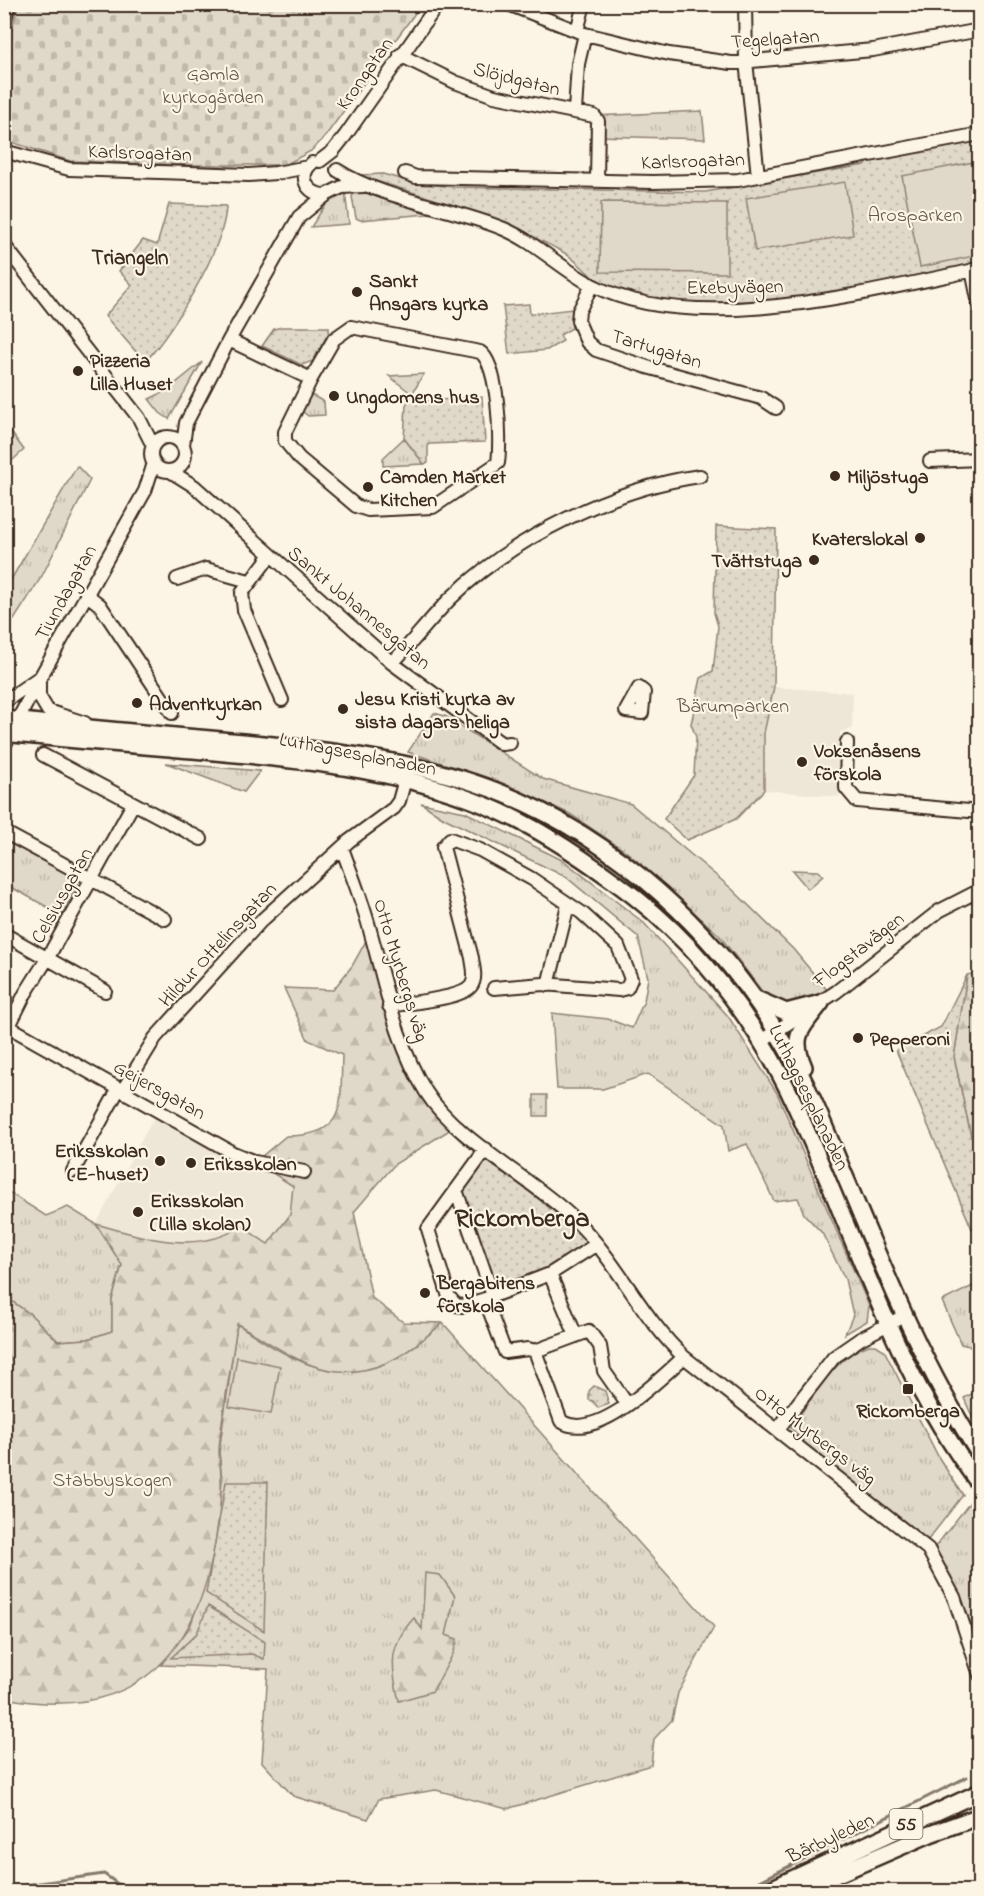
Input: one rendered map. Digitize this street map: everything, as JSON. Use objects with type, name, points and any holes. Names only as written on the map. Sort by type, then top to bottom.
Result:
[{"type":"main road","name":"Luthagsesplanaden","points":[[8,731],[105,728],[324,750],[407,773],[508,815],[550,837],[628,891],[676,933],[709,967],[738,1005],[761,1041],[795,1107],[912,1375],[963,1463],[980,1485]]},
{"type":"main road","name":"Luthagsesplanaden","points":[[8,731],[264,756],[352,769],[462,779],[511,798],[560,821],[641,876],[688,919],[729,963],[776,1031],[802,1077],[904,1316],[932,1374],[980,1455]]},
{"type":"main road","points":[[753,997],[779,1011],[786,1012],[821,1003]]},
{"type":"main road","points":[[821,1003],[800,1031],[796,1041],[797,1051],[829,1126],[835,1154]]},
{"type":"main road","points":[[963,1463],[980,1493]]},
{"type":"main road","points":[[963,1798],[980,1786]]},
{"type":"main road","name":"Bärbyleden","points":[[764,1892],[980,1792]]},
{"type":"main road","points":[[930,1834],[980,1807]]},
{"type":"main road","name":"Bärbyleden","points":[[796,1892],[930,1834],[980,1816]]},
{"type":"street","points":[[4,22],[9,4]]},
{"type":"street","name":"Krongatan","points":[[314,164],[333,151],[345,136],[438,4]]},
{"type":"street","name":"Tegelgatan","points":[[508,4],[581,32],[669,54],[731,63],[873,50],[980,30]]},
{"type":"street","points":[[575,111],[584,4]]},
{"type":"street","points":[[745,4],[746,62],[758,176]]},
{"type":"street","name":"Slöjdgatan","points":[[400,55],[455,82],[494,96],[594,116],[597,122],[597,182]]},
{"type":"street","name":"Karlsrogatan","points":[[405,173],[416,177],[597,182],[706,182],[758,176],[980,134]]},
{"type":"street","name":"Krongatan","points":[[337,170],[345,136]]},
{"type":"street","name":"Karlsrogatan","points":[[4,151],[69,169],[189,174],[276,173],[314,164]]},
{"type":"street","points":[[4,245],[139,417],[153,446],[151,454],[154,463],[168,471],[183,461],[186,423],[229,340],[299,217],[306,185],[304,177],[314,164],[331,163],[337,170],[338,182],[329,193],[299,217]]},
{"type":"street","name":"Ekebyvägen","points":[[337,170],[371,186],[502,228],[540,247],[592,285],[628,297],[667,306],[752,309],[799,303],[976,270]]},
{"type":"street","name":"Karlsrogatan","points":[[276,173],[306,185]]},
{"type":"street","points":[[306,185],[312,192],[329,193]]},
{"type":"street","name":"Ekebyvägen","points":[[329,193],[352,185],[371,186]]},
{"type":"street","points":[[976,270],[980,309]]},
{"type":"street","name":"Tartugatan","points":[[592,285],[579,311],[578,321],[587,342],[596,350],[647,368],[761,398],[776,408]]},
{"type":"street","points":[[351,327],[480,352],[489,360],[494,377],[499,441],[498,463],[433,507],[380,511],[362,509],[299,458],[285,441],[285,432],[311,379],[334,339],[351,327]]},
{"type":"street","points":[[229,340],[311,379]]},
{"type":"street","points":[[139,417],[167,437],[183,445]]},
{"type":"street","points":[[153,446],[186,423]]},
{"type":"street","points":[[930,461],[980,459]]},
{"type":"street","name":"Sankt Johannesgatan","points":[[183,461],[194,486]]},
{"type":"street","name":"Tiundagatan","points":[[8,731],[146,491],[154,463]]},
{"type":"street","name":"Sankt Johannesgatan","points":[[168,471],[194,486],[393,663],[502,744],[510,743]]},
{"type":"street","name":"Tiundagatan","points":[[146,491],[168,471]]},
{"type":"street","points":[[393,663],[451,598],[485,568],[530,540],[576,515],[633,492],[700,476]]},
{"type":"street","points":[[270,556],[242,593],[244,610],[282,700]]},
{"type":"street","points":[[177,579],[206,569],[249,581]]},
{"type":"street","points":[[86,594],[100,605],[171,713]]},
{"type":"street","points":[[4,702],[40,676]]},
{"type":"street","points":[[40,676],[39,696],[48,711],[105,728]]},
{"type":"street","points":[[847,742],[846,788],[857,801],[980,812]]},
{"type":"street","points":[[44,755],[201,839]]},
{"type":"street","name":"Hildur Ottelinsgatan","points":[[73,1171],[117,1092],[123,1090],[155,1038],[261,921],[342,848],[394,808],[407,773]]},
{"type":"street","name":"Celsiusgatan","points":[[6,1029],[133,804]]},
{"type":"street","points":[[4,832],[165,919]]},
{"type":"street","points":[[389,1006],[464,992],[471,986],[474,976],[472,958],[443,847],[450,839],[480,850],[532,879],[595,923],[618,946],[631,979],[627,988],[619,990],[548,985],[495,988]]},
{"type":"street","name":"Otto Myrbergs väg","points":[[342,848],[371,932],[389,1006],[426,1092],[443,1114],[574,1218],[597,1244],[664,1339],[928,1549],[954,1598],[980,1675]]},
{"type":"street","name":"Flogstavägen","points":[[761,1041],[821,1003],[939,912],[980,890]]},
{"type":"street","points":[[548,985],[568,905]]},
{"type":"street","points":[[4,934],[105,991]]},
{"type":"street","name":"Geijersgatan","points":[[6,1029],[196,1128],[233,1153],[255,1162],[304,1172]]},
{"type":"street","points":[[486,1149],[428,1229],[449,1297],[456,1305],[463,1306],[489,1298],[550,1274],[597,1244]]},
{"type":"street","points":[[456,1190],[505,1352],[528,1349],[535,1351],[589,1331],[600,1346],[604,1371],[627,1404]]},
{"type":"street","points":[[550,1274],[576,1336]]},
{"type":"street","points":[[778,1429],[834,1357],[904,1316]]},
{"type":"street","points":[[535,1351],[561,1421],[569,1426],[602,1420],[654,1385],[684,1357]]},
{"type":"shaded area","name":"Voksenåsens förskola","points":[[774,687],[853,693],[852,729],[840,732],[839,797],[764,790],[764,733]]},
{"type":"shaded area","name":"Eriksskolan","points":[[158,1110],[293,1186],[290,1215],[268,1245],[241,1226],[228,1235],[204,1243],[146,1238],[96,1224]]},
{"type":"green space","name":"Gamla kyrkogården","points":[[18,5],[421,5],[324,138],[311,151],[285,165],[188,165],[70,161],[5,140],[5,56]]},
{"type":"green space","points":[[702,111],[705,139],[596,136],[594,116]]},
{"type":"green space","name":"Arosparken","points":[[979,140],[979,264],[843,291],[795,299],[748,303],[701,304],[656,299],[612,287],[590,275],[568,255],[514,228],[461,208],[356,175],[383,174],[411,182],[453,187],[705,192],[865,165],[871,160]]},
{"type":"green space","points":[[979,161],[979,255],[920,267],[902,176]]},
{"type":"green space","points":[[845,182],[853,235],[755,251],[746,198]]},
{"type":"green space","points":[[355,190],[368,191],[428,214],[360,220],[356,218],[352,197]]},
{"type":"green space","points":[[345,191],[349,224],[311,227],[330,201]]},
{"type":"green space","points":[[601,202],[727,203],[727,273],[600,272]]},
{"type":"green space","points":[[169,204],[226,206],[217,244],[196,288],[145,362],[105,316],[132,285],[119,271],[143,240],[157,245]]},
{"type":"green space","points":[[529,304],[530,314],[572,309],[572,328],[560,335],[563,341],[547,350],[509,354],[503,306]]},
{"type":"green space","points":[[329,327],[329,332],[313,361],[302,365],[262,346],[274,329]]},
{"type":"green space","points":[[202,362],[169,419],[160,413],[149,399],[166,391]]},
{"type":"green space","points":[[424,374],[412,394],[389,376]]},
{"type":"green space","points":[[310,394],[324,402],[325,415],[308,416],[301,410]]},
{"type":"green space","points":[[412,394],[425,401],[482,397],[485,442],[428,444],[428,463],[424,464],[404,438],[406,405]]},
{"type":"green space","points":[[5,424],[24,450],[5,467],[4,466]]},
{"type":"green space","points":[[404,438],[424,464],[383,466],[383,458]]},
{"type":"green space","points":[[77,466],[90,480],[42,576],[5,634],[5,590]]},
{"type":"green space","name":"Bärumparken","points":[[716,526],[776,529],[774,687],[764,733],[764,790],[736,819],[687,840],[664,819],[694,775],[696,737],[691,724],[701,678],[713,671],[718,626],[714,613]]},
{"type":"green space","points":[[434,713],[445,716],[543,779],[631,804],[732,889],[793,949],[827,990],[789,1005],[768,999],[719,935],[628,853],[570,814],[500,782],[408,752]]},
{"type":"green space","points":[[166,763],[260,771],[244,792]]},
{"type":"green space","points":[[421,803],[465,812],[564,861],[644,923],[728,1016],[777,1093],[869,1306],[867,1321],[845,1334],[853,1315],[845,1279],[822,1233],[804,1214],[798,1198],[774,1201],[747,1144],[728,1151],[724,1125],[648,1074],[603,1089],[557,1089],[552,1013],[608,1019],[632,1028],[644,1001],[648,978],[638,937],[566,877],[444,818]]},
{"type":"green space","points":[[4,836],[81,877],[62,915],[5,884]]},
{"type":"green space","points":[[792,870],[818,871],[823,876],[808,889]]},
{"type":"green space","name":"Stabbyskogen","points":[[371,932],[414,1069],[456,1126],[395,1164],[354,1212],[372,1298],[403,1322],[443,1323],[393,1360],[364,1370],[344,1372],[307,1363],[237,1324],[220,1434],[221,1500],[210,1568],[197,1608],[179,1641],[156,1668],[128,1688],[93,1700],[52,1703],[5,1698],[4,1296],[30,1314],[58,1341],[88,1339],[112,1331],[112,1300],[122,1265],[96,1224],[151,1238],[188,1242],[224,1235],[241,1226],[268,1244],[290,1215],[293,1186],[255,1162],[286,1136],[306,1135],[330,1124],[340,1103],[341,1089],[342,1055],[308,1040],[284,988],[333,990],[352,966]]},
{"type":"green space","points":[[979,972],[979,1139],[971,1137],[954,1057],[967,975]]},
{"type":"green space","points":[[967,975],[954,1057],[971,1137],[979,1139],[979,1226],[972,1229],[896,1050],[941,1027]]},
{"type":"green space","points":[[534,1095],[547,1095],[547,1116],[534,1116]]},
{"type":"green space","points":[[482,1153],[569,1222],[592,1247],[493,1296],[456,1190]]},
{"type":"green space","points":[[5,1190],[46,1216],[68,1207],[96,1224],[122,1265],[112,1300],[112,1331],[88,1339],[58,1341],[30,1314],[5,1296]]},
{"type":"green space","points":[[979,1283],[979,1323],[974,1347],[961,1344],[942,1301]]},
{"type":"green space","points":[[443,1323],[714,1627],[678,1693],[672,1720],[654,1739],[651,1765],[507,1809],[436,1790],[379,1799],[368,1819],[293,1796],[262,1762],[268,1669],[161,1665],[190,1627],[208,1574],[218,1524],[222,1480],[219,1452],[237,1324],[271,1346],[307,1364],[345,1371],[365,1369],[393,1360]]},
{"type":"green space","points":[[869,1345],[876,1345],[884,1350],[939,1458],[963,1495],[928,1540],[805,1443],[791,1428],[834,1368],[856,1351]]},
{"type":"green space","points":[[237,1357],[280,1366],[271,1414],[229,1407]]},
{"type":"green space","points":[[594,1386],[605,1391],[609,1404],[598,1408],[593,1401],[589,1400],[589,1391]]},
{"type":"green space","points":[[979,1390],[979,1432],[964,1398]]},
{"type":"green space","points":[[226,1482],[268,1482],[264,1631],[206,1593]]},
{"type":"green space","points":[[975,1496],[980,1502],[979,1658],[968,1617],[935,1547]]},
{"type":"green space","points":[[425,1573],[440,1575],[455,1596],[446,1635],[457,1639],[454,1652],[433,1691],[399,1701],[394,1677],[394,1656],[400,1638],[414,1618],[422,1629]]},
{"type":"green space","points":[[208,1606],[265,1642],[264,1659],[252,1654],[171,1658],[197,1633]]},
{"type":"waterway","points":[[738,1892],[967,1777]]},
{"type":"waterway","points":[[4,1888],[104,1874],[129,1892]]},
{"type":"place","name":"Sankt Ansgars kyrka","points":[[357,292]]},
{"type":"place","name":"Pizzeria Lilla Huset","points":[[78,371]]},
{"type":"place","name":"Ungdomens hus","points":[[334,396]]},
{"type":"place","name":"Miljöstuga","points":[[835,476]]},
{"type":"place","name":"Camden Market Kitchen","points":[[368,487]]},
{"type":"place","name":"Kvaterslokal","points":[[920,538]]},
{"type":"place","name":"Tvättstuga","points":[[814,560]]},
{"type":"place","name":"Adventkyrkan","points":[[137,703]]},
{"type":"place","name":"Jesu Kristi kyrka av sista dagars heliga","points":[[343,709]]},
{"type":"place","name":"Voksenåsens förskola","points":[[802,762]]},
{"type":"place","name":"Pepperoni","points":[[858,1038]]},
{"type":"place","name":"Eriksskolan (E-huset)","points":[[160,1161]]},
{"type":"place","name":"Eriksskolan","points":[[191,1163]]},
{"type":"place","name":"Eriksskolan (Lilla skolan)","points":[[138,1212]]},
{"type":"place","name":"Bergabitens förskola","points":[[425,1293]]},
{"type":"place","name":"Rickomberga","points":[[908,1389]]},
{"type":"district","name":"Triangeln","points":[[130,257]]},
{"type":"district","name":"Rickomberga","points":[[522,1217]]}]
